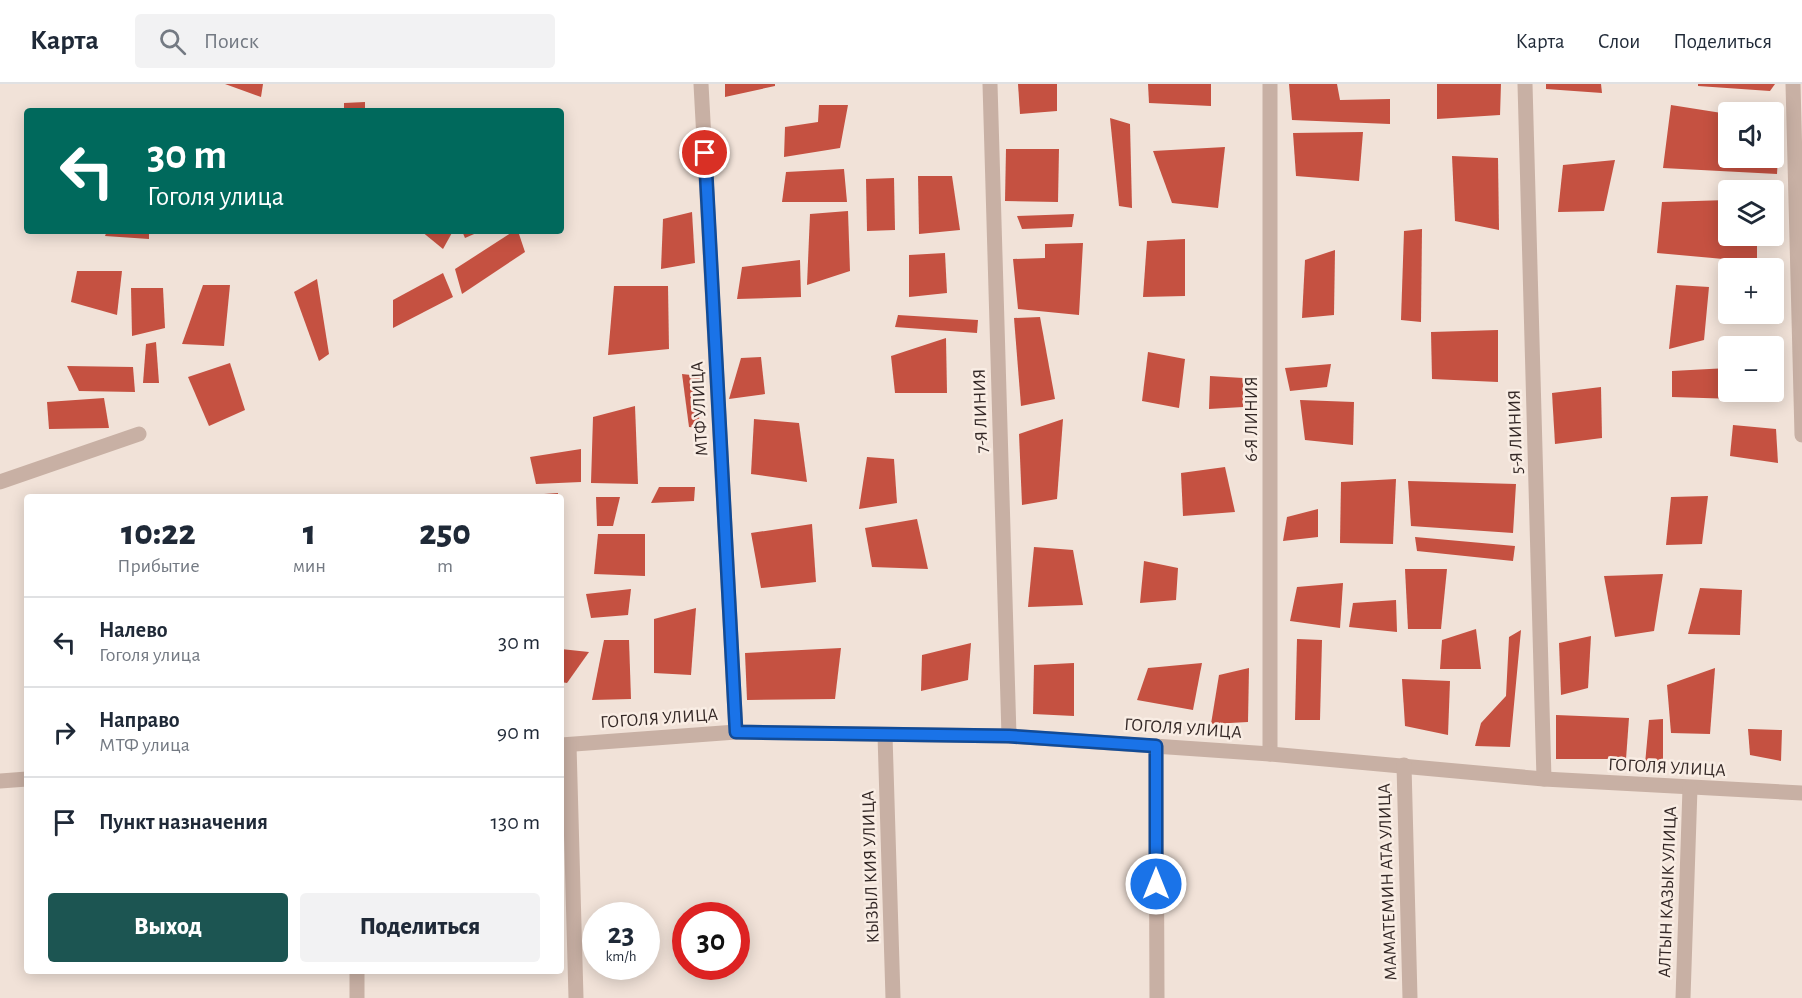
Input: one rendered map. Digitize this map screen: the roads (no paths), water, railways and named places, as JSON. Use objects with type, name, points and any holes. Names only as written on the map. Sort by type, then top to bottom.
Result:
[{"type":"street","name":"МТФ УЛИЦА","points":[[701,84],[736,732]]},
{"type":"street","name":"7-Я ЛИНИЯ","points":[[990,84],[1009,736]]},
{"type":"street","name":"6-Я ЛИНИЯ","points":[[1270,84],[1270,754]]},
{"type":"street","name":"5-Я ЛИНИЯ","points":[[1525,84],[1544,779]]},
{"type":"street","points":[[1793,84],[1802,435]]},
{"type":"street","points":[[0,482],[139,434]]},
{"type":"street","name":"ГОГОЛЯ УЛИЦА","points":[[565,745],[736,732],[1009,736],[1270,754],[1544,779],[1802,793]]},
{"type":"street","name":"КЫЗЫЛ КИЯ УЛИЦА","points":[[885,735],[893,998]]},
{"type":"street","points":[[565,745],[576,998]]},
{"type":"street","points":[[1156,746],[1157,998]]},
{"type":"street","name":"МАМАТЕМИН АТА УЛИЦА","points":[[1404,765],[1410,998]]},
{"type":"street","points":[[0,781],[24,779]]},
{"type":"street","name":"АЛТЫН КАЗЫК УЛИЦА","points":[[1683,998],[1690,788]]},
{"type":"street","points":[[357,974],[357,998]]}]
